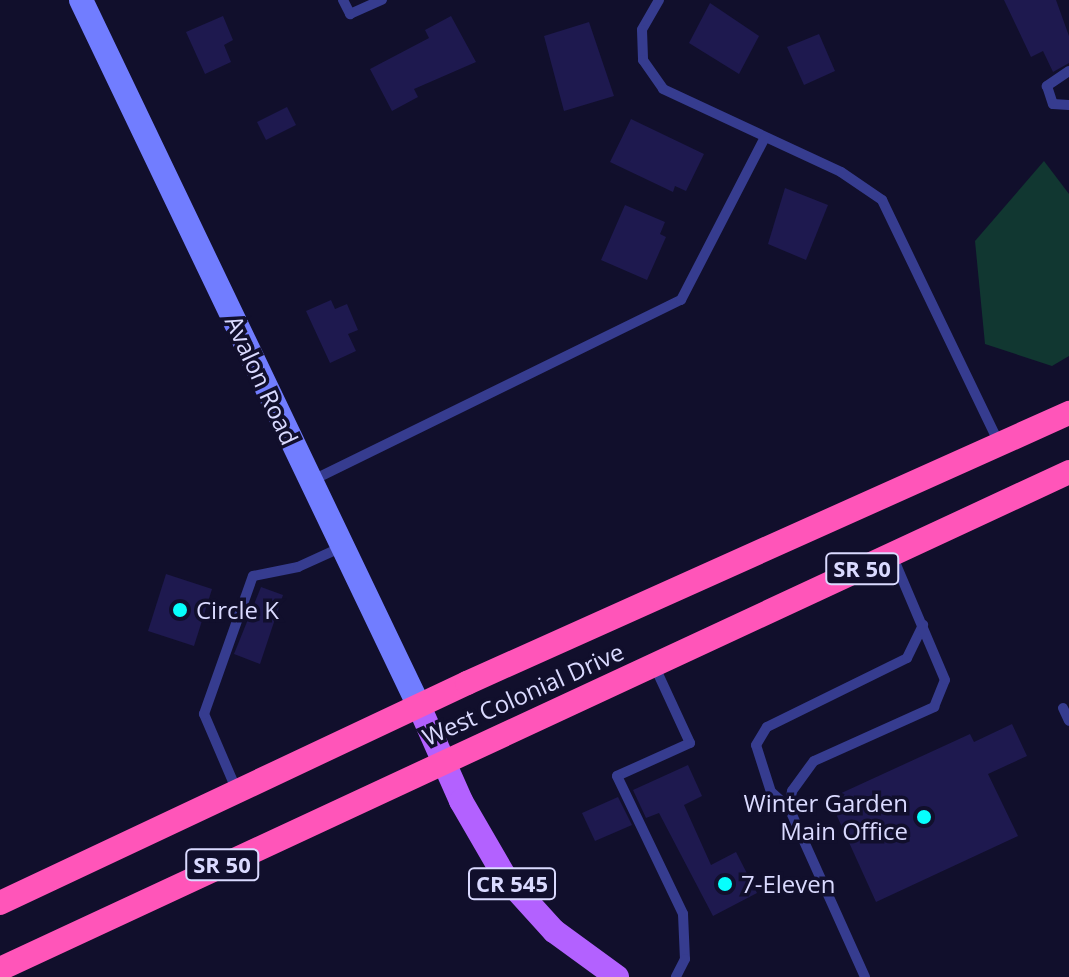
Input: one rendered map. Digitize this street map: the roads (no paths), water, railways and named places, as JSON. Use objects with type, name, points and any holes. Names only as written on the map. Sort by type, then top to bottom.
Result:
[{"type":"highway","name":"West Colonial Drive","points":[[0,903],[419,706],[1069,413]]},
{"type":"highway","name":"West Colonial Drive","points":[[0,969],[1069,472]]},
{"type":"main road","name":"Avalon Road","points":[[81,0],[310,481],[344,546],[443,761]]},
{"type":"main road","name":"CR 545","points":[[443,761],[505,877],[554,931],[617,977]]},
{"type":"lane","points":[[343,0],[350,14],[382,0]]},
{"type":"lane","points":[[659,0],[642,30],[643,60],[663,89],[841,172],[882,200],[1000,445]]},
{"type":"lane","points":[[1069,71],[1047,86],[1053,104],[1069,105]]},
{"type":"lane","points":[[310,481],[681,300],[765,137]]},
{"type":"lane","points":[[237,791],[204,714],[253,576],[298,567],[344,546]]},
{"type":"lane","points":[[789,808],[792,791],[814,761],[934,707],[945,680],[892,555]]},
{"type":"lane","points":[[865,977],[789,808],[771,792],[756,745],[785,714],[907,658],[923,625]]},
{"type":"lane","points":[[654,665],[690,743],[617,776],[683,914],[685,959],[676,977]]},
{"type":"lane","points":[[1063,708],[1069,721]]},
{"type":"place","name":"Circle K","points":[[180,610]]},
{"type":"place","name":"Winter Garden Main Office","points":[[924,817]]},
{"type":"place","name":"7-Eleven","points":[[725,884]]}]
